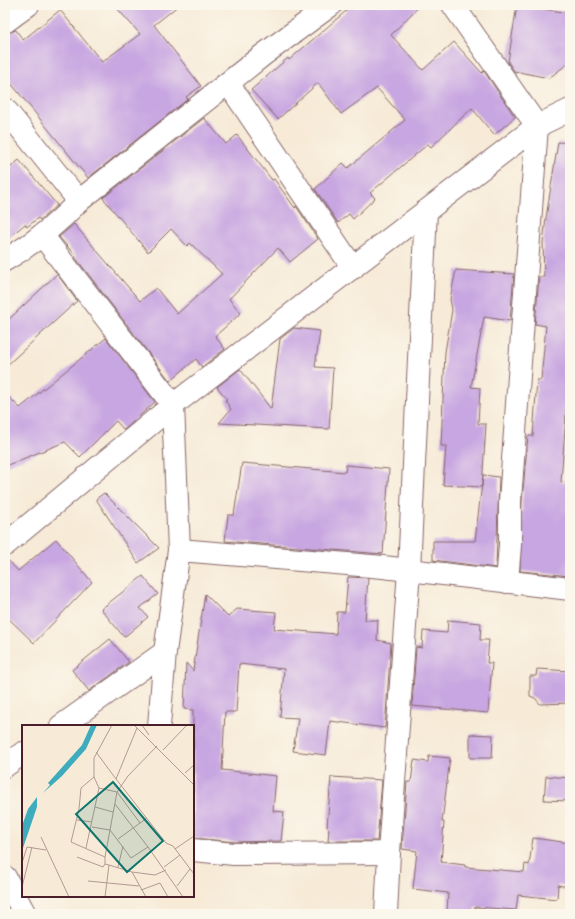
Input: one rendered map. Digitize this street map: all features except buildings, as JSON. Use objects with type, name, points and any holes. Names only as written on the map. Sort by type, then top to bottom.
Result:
[{"type":"street","points":[[5,22],[28,5]]},
{"type":"street","points":[[5,260],[42,235],[79,201],[331,5]]},
{"type":"street","points":[[453,5],[537,126],[510,501],[510,545],[507,582]]},
{"type":"street","points":[[228,84],[353,268]]},
{"type":"street","points":[[5,109],[79,201]]},
{"type":"street","points":[[5,545],[173,405],[537,126],[570,110]]},
{"type":"street","points":[[386,914],[408,570],[426,211]]},
{"type":"street","points":[[42,235],[173,405],[179,550],[165,652],[159,725]]},
{"type":"street","points":[[179,550],[408,570],[570,589]]},
{"type":"street","points":[[62,725],[165,652]]},
{"type":"street","points":[[5,766],[22,754]]},
{"type":"street","points":[[194,850],[234,854],[389,853]]},
{"type":"street","points":[[5,877],[25,914]]}]
